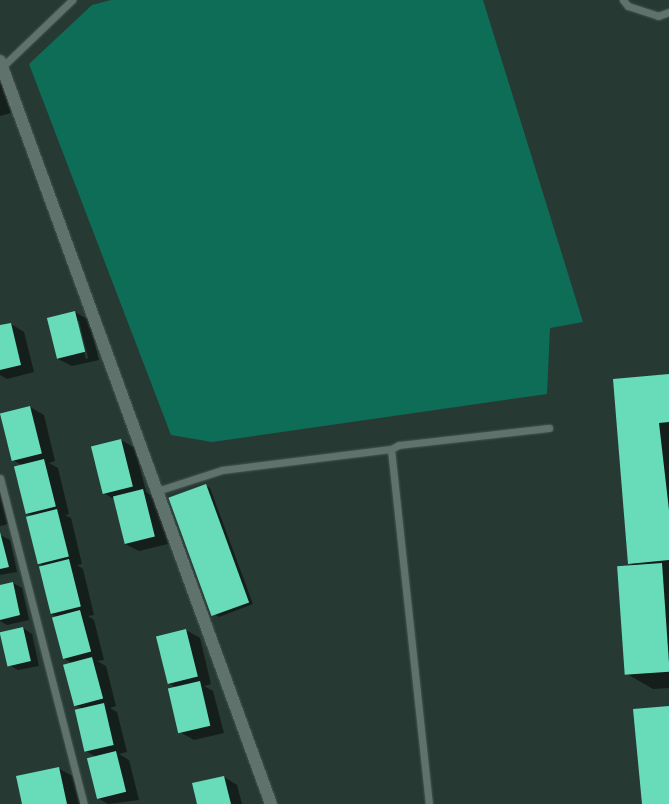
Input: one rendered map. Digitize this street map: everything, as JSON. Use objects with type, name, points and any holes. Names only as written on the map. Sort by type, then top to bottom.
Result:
[{"type":"street","points":[[1,64],[271,804]]},
{"type":"lane","points":[[1,64],[72,0]]},
{"type":"lane","points":[[623,0],[628,6],[658,16],[669,12]]},
{"type":"lane","points":[[157,491],[222,470],[391,449],[399,445],[549,428]]},
{"type":"lane","points":[[391,449],[429,804]]},
{"type":"lane","points":[[0,478],[84,804]]},
{"type":"green space","points":[[111,0],[483,0],[583,322],[550,328],[547,394],[212,442],[171,435],[29,64],[92,5]]},
{"type":"building","points":[[75,311],[85,352],[57,359],[47,318]]},
{"type":"building","points":[[11,323],[21,365],[0,370],[0,325]]},
{"type":"building","points":[[669,374],[669,422],[659,423],[669,510],[669,560],[628,564],[613,379]]},
{"type":"building","points":[[30,406],[42,454],[12,461],[0,413]]},
{"type":"building","points":[[121,439],[133,487],[103,494],[91,446]]},
{"type":"building","points":[[44,459],[56,507],[26,514],[14,466]]},
{"type":"building","points":[[206,484],[249,602],[212,616],[168,498]]},
{"type":"building","points":[[143,489],[155,537],[125,544],[113,496]]},
{"type":"building","points":[[57,509],[69,557],[38,564],[26,517]]},
{"type":"building","points":[[0,532],[9,567],[0,569]]},
{"type":"building","points":[[69,559],[81,607],[51,614],[39,566]]},
{"type":"building","points":[[662,563],[669,672],[625,675],[617,566]]},
{"type":"building","points":[[13,582],[20,615],[0,620],[0,585]]},
{"type":"building","points":[[80,610],[91,652],[63,659],[52,618]]},
{"type":"building","points":[[23,627],[31,661],[7,667],[0,632]]},
{"type":"building","points":[[186,629],[198,677],[168,684],[156,636]]},
{"type":"building","points":[[92,657],[103,699],[74,706],[63,665]]},
{"type":"building","points":[[200,681],[210,726],[178,733],[168,688]]},
{"type":"building","points":[[104,703],[114,745],[84,752],[75,710]]},
{"type":"building","points":[[669,706],[669,804],[642,804],[633,709]]},
{"type":"building","points":[[116,751],[126,792],[97,799],[87,758]]},
{"type":"building","points":[[59,767],[67,804],[22,804],[16,776]]},
{"type":"building","points":[[224,776],[231,804],[197,804],[192,783]]}]
